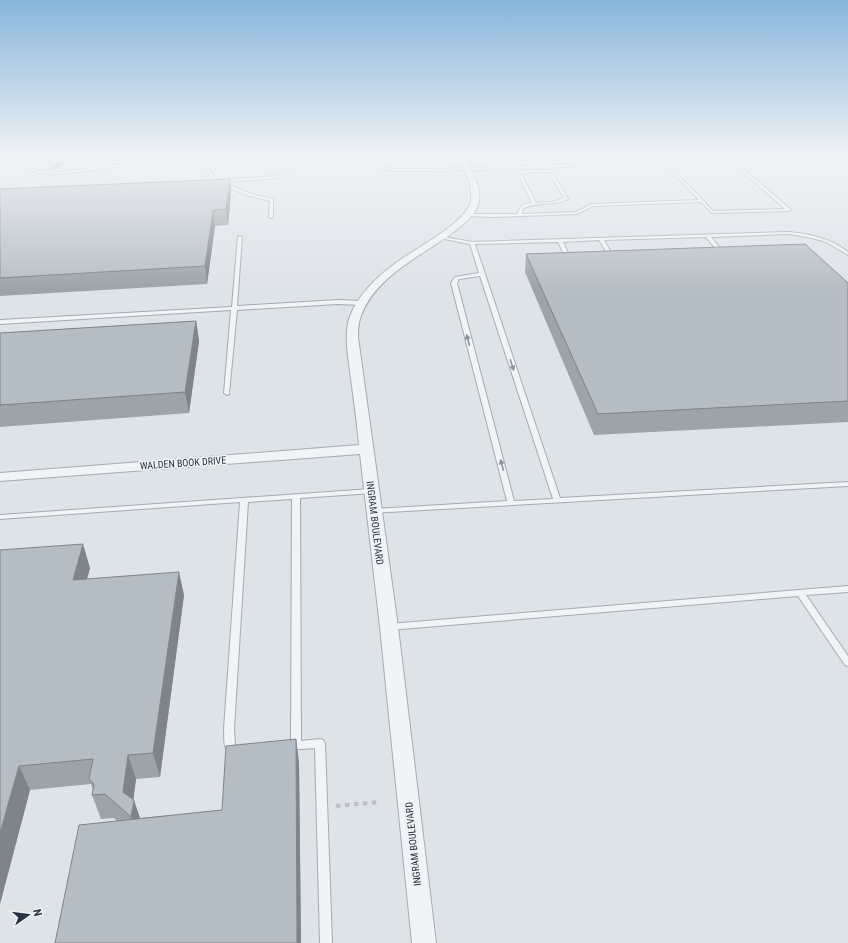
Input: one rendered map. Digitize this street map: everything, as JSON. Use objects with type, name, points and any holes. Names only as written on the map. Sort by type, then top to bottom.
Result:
[{"type":"street","name":"INGRAM BOULEVARD","points":[[424,943],[388,627],[352,336],[355,316],[362,303],[384,276],[454,229],[472,208],[474,201]]},
{"type":"street","name":"WALDEN BOOK DRIVE","points":[[0,477],[366,449]]},
{"type":"lane","points":[[271,217],[272,201]]},
{"type":"lane","points":[[519,215],[521,208],[527,204],[553,203],[559,201]]},
{"type":"lane","points":[[702,201],[712,212],[789,210],[779,201]]},
{"type":"lane","points":[[466,215],[577,213],[592,205],[702,201]]},
{"type":"lane","points":[[441,237],[472,243],[798,234],[823,239],[837,246],[848,254]]},
{"type":"lane","points":[[708,236],[726,257]]},
{"type":"lane","points":[[227,393],[240,237]]},
{"type":"lane","points":[[601,239],[615,264]]},
{"type":"lane","points":[[560,241],[572,265]]},
{"type":"lane","points":[[472,243],[557,500]]},
{"type":"lane","points":[[482,274],[457,278],[454,283],[511,503]]},
{"type":"lane","points":[[0,322],[338,302],[362,303]]},
{"type":"lane","points":[[374,511],[848,484]]},
{"type":"lane","points":[[0,517],[371,491]]},
{"type":"lane","points":[[296,497],[296,745]]},
{"type":"lane","points":[[244,500],[229,742],[230,746],[235,750],[247,750]]},
{"type":"lane","points":[[388,627],[848,588]]},
{"type":"lane","points":[[800,592],[848,663]]},
{"type":"lane","points":[[281,747],[320,743],[326,943]]},
{"type":"path","points":[[339,806],[380,802]]},
{"type":"building","points":[[0,201],[227,201],[226,209],[213,210],[205,266],[0,278]]},
{"type":"building","points":[[805,244],[848,283],[848,401],[598,414],[526,254]]},
{"type":"building","points":[[196,321],[185,392],[0,405],[0,333]]},
{"type":"building","points":[[83,544],[73,580],[179,572],[153,753],[128,755],[123,792],[134,800],[131,817],[105,794],[92,795],[94,784],[89,779],[93,759],[19,766],[0,833],[0,550]]},
{"type":"building","points":[[296,739],[297,943],[55,943],[79,825],[222,810],[226,746]]}]
